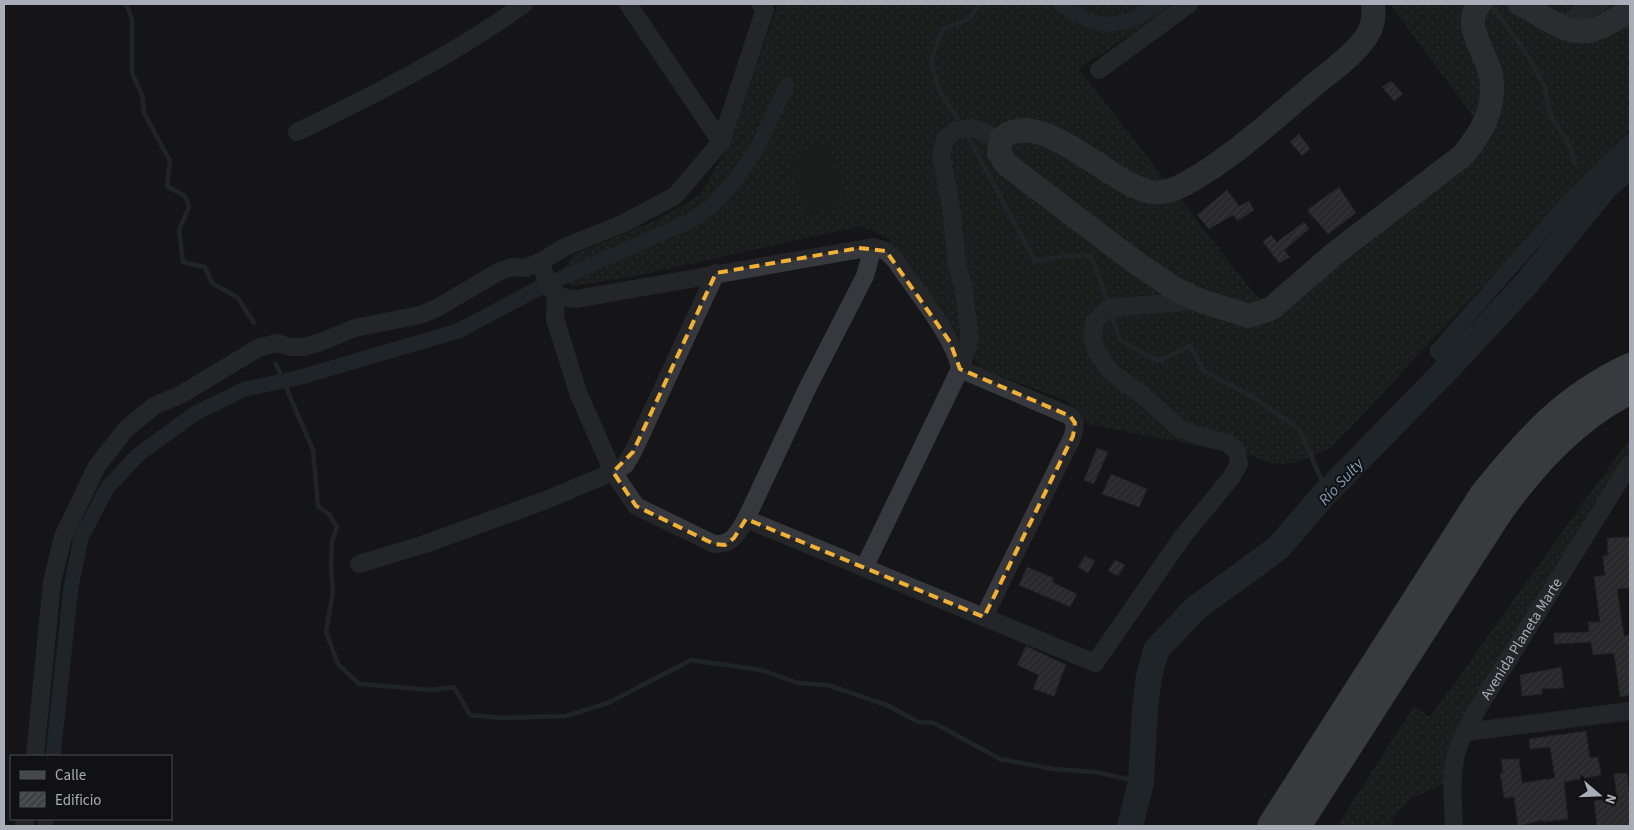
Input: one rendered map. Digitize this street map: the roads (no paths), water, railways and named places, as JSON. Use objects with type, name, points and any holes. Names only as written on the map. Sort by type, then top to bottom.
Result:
[{"type":"highway","points":[[1271,826],[1483,495],[1521,447],[1562,407],[1611,375],[1630,366]]},
{"type":"highway","points":[[1297,826],[1499,512],[1527,473],[1571,430],[1613,398],[1630,390]]},
{"type":"street","points":[[297,132],[393,86],[497,23],[524,4]]},
{"type":"street","points":[[628,4],[721,142]]},
{"type":"street","points":[[34,755],[52,582],[64,537],[97,466],[126,429],[154,406],[182,394],[258,348],[277,342],[290,346],[318,343],[355,328],[420,315],[437,308],[500,271],[512,267],[525,268],[540,262],[565,247],[622,224],[675,196],[721,142],[765,8],[761,4]]},
{"type":"street","points":[[1099,70],[1189,4]]},
{"type":"street","points":[[1373,4],[1374,16],[1370,30],[1362,43],[1248,141],[1184,185],[1154,193],[1135,187],[1118,179],[1072,148],[1030,129],[1009,132],[1001,139],[999,153],[1006,164],[1131,259],[1175,289],[1201,301],[1249,316],[1272,308],[1334,254],[1462,156],[1479,137],[1488,118],[1492,99],[1491,75],[1474,32],[1473,19],[1480,4]]},
{"type":"street","points":[[1520,4],[1565,28],[1578,32],[1591,31],[1630,11]]},
{"type":"street","points":[[1565,28],[1578,14],[1597,4]]},
{"type":"street","points":[[864,568],[960,369],[970,339],[952,214],[941,154],[946,138],[956,130],[972,128],[1001,139]]},
{"type":"street","points":[[540,262],[555,294],[555,319],[579,395],[613,472],[636,506],[714,544],[725,545],[734,538],[746,519],[807,389],[865,276],[872,247]]},
{"type":"street","points":[[555,294],[576,299],[590,297],[716,273],[872,247],[886,251],[895,260],[950,342],[958,358],[960,369]]},
{"type":"street","points":[[359,564],[425,544],[509,514],[613,472],[625,465],[633,452],[716,273]]},
{"type":"street","points":[[746,519],[1096,663],[1183,536],[1231,478],[1239,464],[1238,452],[1228,443],[1198,436],[1179,428],[1146,398],[1110,371],[1096,351],[1093,339],[1094,322],[1108,308],[1135,304],[1201,301]]},
{"type":"street","points":[[960,369],[1070,416],[1075,423],[1073,436],[984,617]]},
{"type":"street","name":"Avenida Planeta Marte","points":[[1454,826],[1452,786],[1457,750],[1480,705],[1630,464]]},
{"type":"street","points":[[1466,732],[1630,711]]},
{"type":"waterway","points":[[126,4],[132,19],[132,73],[142,95],[144,113],[170,161],[167,186],[185,196],[189,207],[179,230],[183,262],[205,267],[212,283],[238,298],[254,323]]},
{"type":"waterway","points":[[957,118],[939,90],[931,61],[943,29],[969,19],[980,4]]},
{"type":"waterway","points":[[1060,4],[1087,19],[1110,24],[1132,19],[1159,4]]},
{"type":"waterway","points":[[1491,4],[1526,53],[1544,85],[1550,114],[1570,146],[1575,164]]},
{"type":"waterway","points":[[53,755],[71,587],[81,538],[107,488],[138,455],[194,414],[245,389],[301,377],[458,331],[543,286],[688,222],[711,207],[732,184],[755,152],[787,85]]},
{"type":"waterway","points":[[966,133],[1035,261],[1064,256],[1091,256],[1106,296]]},
{"type":"waterway","points":[[1451,365],[1437,351],[1569,201],[1630,141]]},
{"type":"waterway","name":"Río Sulty","points":[[1130,826],[1141,782],[1145,708],[1149,677],[1156,650],[1196,608],[1278,548],[1321,498],[1451,365],[1527,283],[1606,186],[1630,165]]},
{"type":"waterway","points":[[1113,319],[1120,340],[1158,361],[1190,346],[1204,371],[1253,397],[1300,430],[1327,493]]},
{"type":"waterway","points":[[276,364],[313,450],[318,506],[329,514],[337,527],[332,541],[331,567],[333,592],[326,632],[338,664],[359,684],[432,690],[454,687],[470,715],[503,718],[566,716],[608,703],[691,660],[761,670],[798,683],[828,685],[889,706],[918,722],[934,723],[1000,759],[1053,769],[1095,772],[1141,782]]},
{"type":"waterway","points":[[45,826],[46,820]]}]
